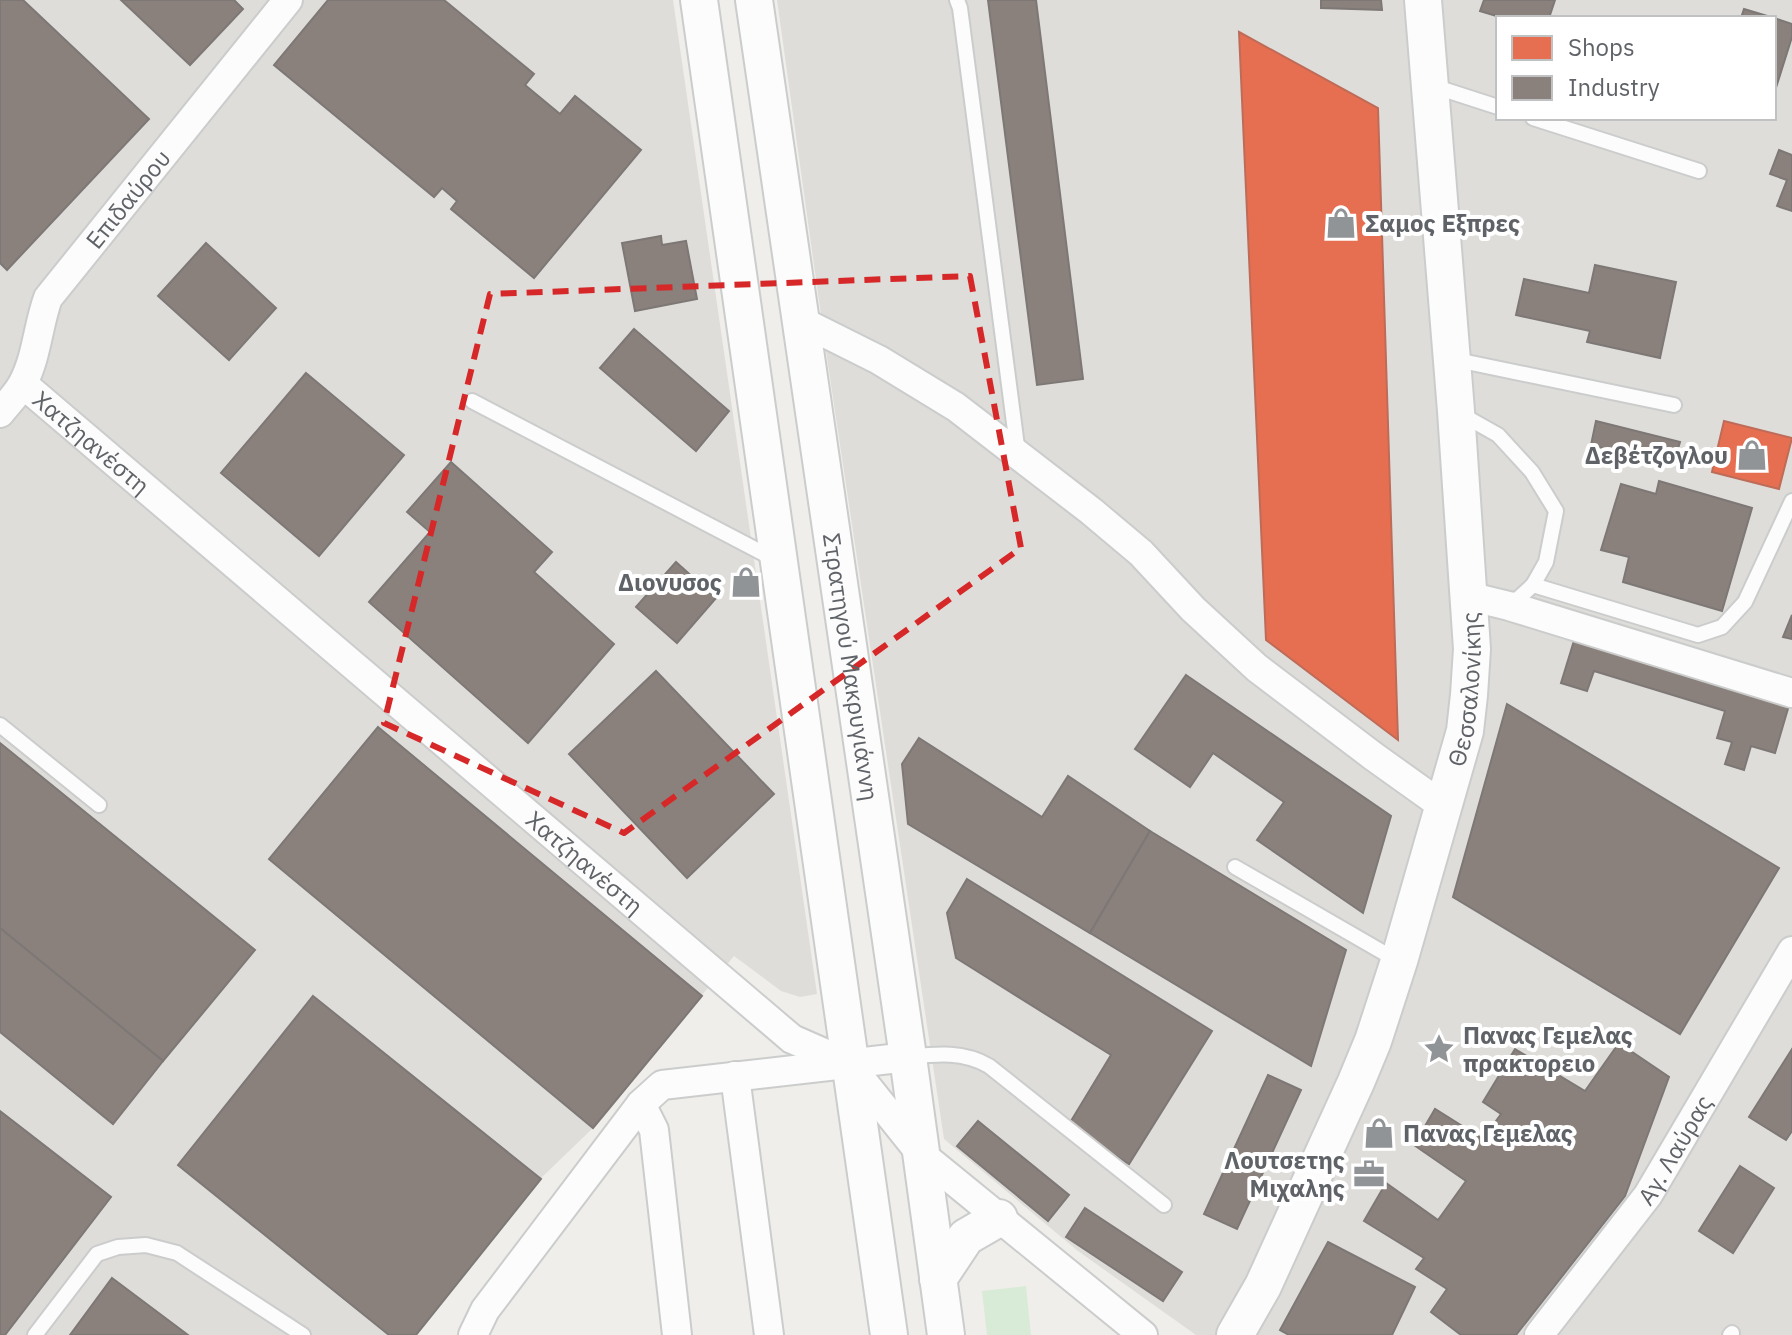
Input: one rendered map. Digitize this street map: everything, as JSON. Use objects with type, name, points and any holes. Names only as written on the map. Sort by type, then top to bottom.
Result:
[{"type":"street","name":"Επιδαύρου","points":[[0,413],[23,384],[35,354],[48,298],[288,0]]},
{"type":"street","points":[[699,0],[889,1335]]},
{"type":"street","name":"Στρατηγού Μακρυγιάννη","points":[[754,0],[946,1335]]},
{"type":"street","name":"Θεσσαλονίκης","points":[[1235,1335],[1263,1286],[1373,1041],[1465,731],[1472,649],[1423,0]]},
{"type":"street","points":[[801,321],[879,360],[956,407],[1141,553],[1193,609],[1257,668],[1443,806]]},
{"type":"street","name":"Χατζηανέστη","points":[[23,384],[792,1039],[849,1064],[921,1154],[1143,1335]]},
{"type":"street","points":[[1468,596],[1792,693]]},
{"type":"street","name":"Αγ. Λαύρας","points":[[1539,1335],[1648,1195],[1792,951]]},
{"type":"street","points":[[473,1335],[485,1310],[641,1104],[662,1085],[908,1057]]},
{"type":"street","points":[[735,1076],[769,1335]]},
{"type":"street","points":[[641,1104],[654,1130],[677,1335]]},
{"type":"street","points":[[938,1279],[966,1237],[999,1218]]},
{"type":"lane","points":[[957,0],[1018,454]]},
{"type":"lane","points":[[1430,85],[1496,106]]},
{"type":"lane","points":[[1539,120],[1699,171]]},
{"type":"lane","points":[[1451,359],[1674,405]]},
{"type":"lane","points":[[472,401],[778,561]]},
{"type":"lane","points":[[1456,411],[1498,435],[1532,472],[1556,511],[1546,562],[1533,585],[1509,606]]},
{"type":"lane","points":[[1533,585],[1698,635],[1722,627],[1745,602],[1792,501]]},
{"type":"lane","points":[[0,725],[99,805]]},
{"type":"lane","points":[[1235,867],[1399,961]]},
{"type":"lane","points":[[908,1057],[964,1055],[989,1066],[1164,1205]]},
{"type":"lane","points":[[35,1335],[97,1254],[118,1247],[146,1245],[177,1253],[303,1335]]},
{"type":"highlighted area","points":[[970,276],[1021,548],[624,833],[384,723],[490,294]]},
{"type":"shaded area","points":[[0,0],[673,0],[817,994],[800,997],[781,991],[734,956],[593,1128],[540,1179],[416,1335],[0,1335]]},
{"type":"shaded area","points":[[777,0],[1792,0],[1792,1335],[1196,1335],[1078,1251],[944,1139],[826,351]]},
{"type":"green space","points":[[1026,1286],[1031,1335],[987,1335],[982,1291]]},
{"type":"building: Shops","points":[[1239,32],[1378,108],[1398,740],[1266,640]]},
{"type":"building: Shops","name":"Δεβέτζογλου","points":[[1724,421],[1792,438],[1779,489],[1712,472]]},
{"type":"building: Industry","points":[[0,0],[23,0],[149,119],[7,270],[0,263]]},
{"type":"building: Industry","points":[[121,0],[234,0],[243,9],[190,65]]},
{"type":"building: Industry","points":[[328,0],[444,0],[534,74],[525,85],[560,114],[575,96],[641,150],[534,278],[451,209],[457,201],[442,188],[434,197],[274,65]]},
{"type":"building: Industry","points":[[988,0],[1036,0],[1083,379],[1037,385]]},
{"type":"building: Industry","points":[[1321,0],[1381,0],[1382,10],[1321,8]]},
{"type":"building: Industry","points":[[1484,0],[1555,0],[1550,16],[1496,16],[1480,11]]},
{"type":"building: Industry","points":[[1744,9],[1767,16],[1742,16]]},
{"type":"building: Industry","points":[[1776,19],[1792,24],[1792,37],[1776,88]]},
{"type":"building: Industry","points":[[1779,150],[1792,155],[1792,211],[1777,206],[1787,180],[1770,174]]},
{"type":"building: Industry","points":[[661,236],[662,245],[686,241],[697,299],[635,311],[622,243]]},
{"type":"building: Industry","points":[[206,243],[276,308],[229,360],[158,296]]},
{"type":"building: Industry","points":[[1595,265],[1676,282],[1660,358],[1587,342],[1590,331],[1516,315],[1524,279],[1589,293]]},
{"type":"building: Industry","points":[[634,329],[729,411],[696,451],[600,368]]},
{"type":"building: Industry","points":[[306,373],[404,455],[319,556],[221,473]]},
{"type":"building: Industry","points":[[1596,421],[1680,442],[1673,466],[1591,445]]},
{"type":"building: Industry","points":[[451,462],[552,552],[534,572],[614,644],[528,743],[369,602],[430,532],[407,512]]},
{"type":"building: Industry","points":[[1659,481],[1752,508],[1722,611],[1623,582],[1629,557],[1601,550],[1621,484],[1656,494]]},
{"type":"building: Industry","points":[[676,562],[716,598],[677,643],[636,607]]},
{"type":"building: Industry","points":[[1792,615],[1792,639],[1783,637]]},
{"type":"building: Industry","points":[[1577,631],[1792,695],[1775,753],[1751,746],[1744,770],[1725,764],[1732,742],[1717,738],[1725,711],[1594,671],[1587,691],[1561,683]]},
{"type":"building: Industry","points":[[656,671],[774,794],[687,878],[569,754]]},
{"type":"building: Industry","points":[[1186,675],[1391,816],[1363,913],[1257,840],[1284,802],[1213,753],[1190,787],[1135,749]]},
{"type":"building: Industry","points":[[1507,704],[1779,868],[1680,1034],[1453,897]]},
{"type":"building: Industry","points":[[378,727],[702,996],[593,1128],[269,859]]},
{"type":"building: Industry","points":[[919,738],[1042,817],[1068,776],[1150,831],[1090,933],[908,824],[902,764]]},
{"type":"building: Industry","points":[[0,743],[255,950],[163,1061],[0,928]]},
{"type":"building: Industry","points":[[1150,831],[1346,950],[1311,1066],[1090,933]]},
{"type":"building: Industry","points":[[967,879],[1212,1031],[1129,1164],[1068,1126],[1111,1055],[956,958],[947,913]]},
{"type":"building: Industry","points":[[0,928],[163,1061],[113,1124],[0,1032]]},
{"type":"building: Industry","points":[[313,996],[541,1179],[416,1335],[389,1335],[178,1165]]},
{"type":"building: Industry","points":[[1619,1043],[1669,1077],[1625,1196],[1516,1335],[1461,1335],[1431,1312],[1447,1289],[1416,1269],[1424,1258],[1364,1221],[1386,1183],[1438,1220],[1466,1181],[1414,1145],[1435,1109],[1483,1139],[1501,1114],[1483,1102],[1515,1049],[1585,1091]]},
{"type":"building: Industry","points":[[1792,1049],[1792,1131],[1786,1140],[1749,1117]]},
{"type":"building: Industry","points":[[1268,1075],[1301,1090],[1237,1229],[1204,1214]]},
{"type":"building: Industry","points":[[0,1111],[111,1197],[5,1335],[0,1335]]},
{"type":"building: Industry","points":[[978,1121],[1069,1195],[1048,1221],[957,1146]]},
{"type":"building: Industry","points":[[1740,1166],[1774,1188],[1733,1253],[1699,1231]]},
{"type":"building: Industry","points":[[1085,1208],[1182,1272],[1163,1301],[1066,1237]]},
{"type":"building: Industry","points":[[1328,1242],[1415,1287],[1392,1335],[1289,1335],[1280,1330]]},
{"type":"building: Industry","points":[[112,1278],[188,1335],[70,1335]]},
{"type":"place","name":"Σαμος Εξπρες","points":[[1341,223]]},
{"type":"place","name":"Δεβέτζογλου","points":[[1752,455]]},
{"type":"place","name":"Διονυσος","points":[[746,582]]},
{"type":"place","name":"Πανας Γεμελας πρακτορειο","points":[[1439,1049]]},
{"type":"place","name":"Πανας Γεμελας","points":[[1379,1133]]},
{"type":"place","name":"Λουτσετης Μιχαλης","points":[[1369,1174]]}]
